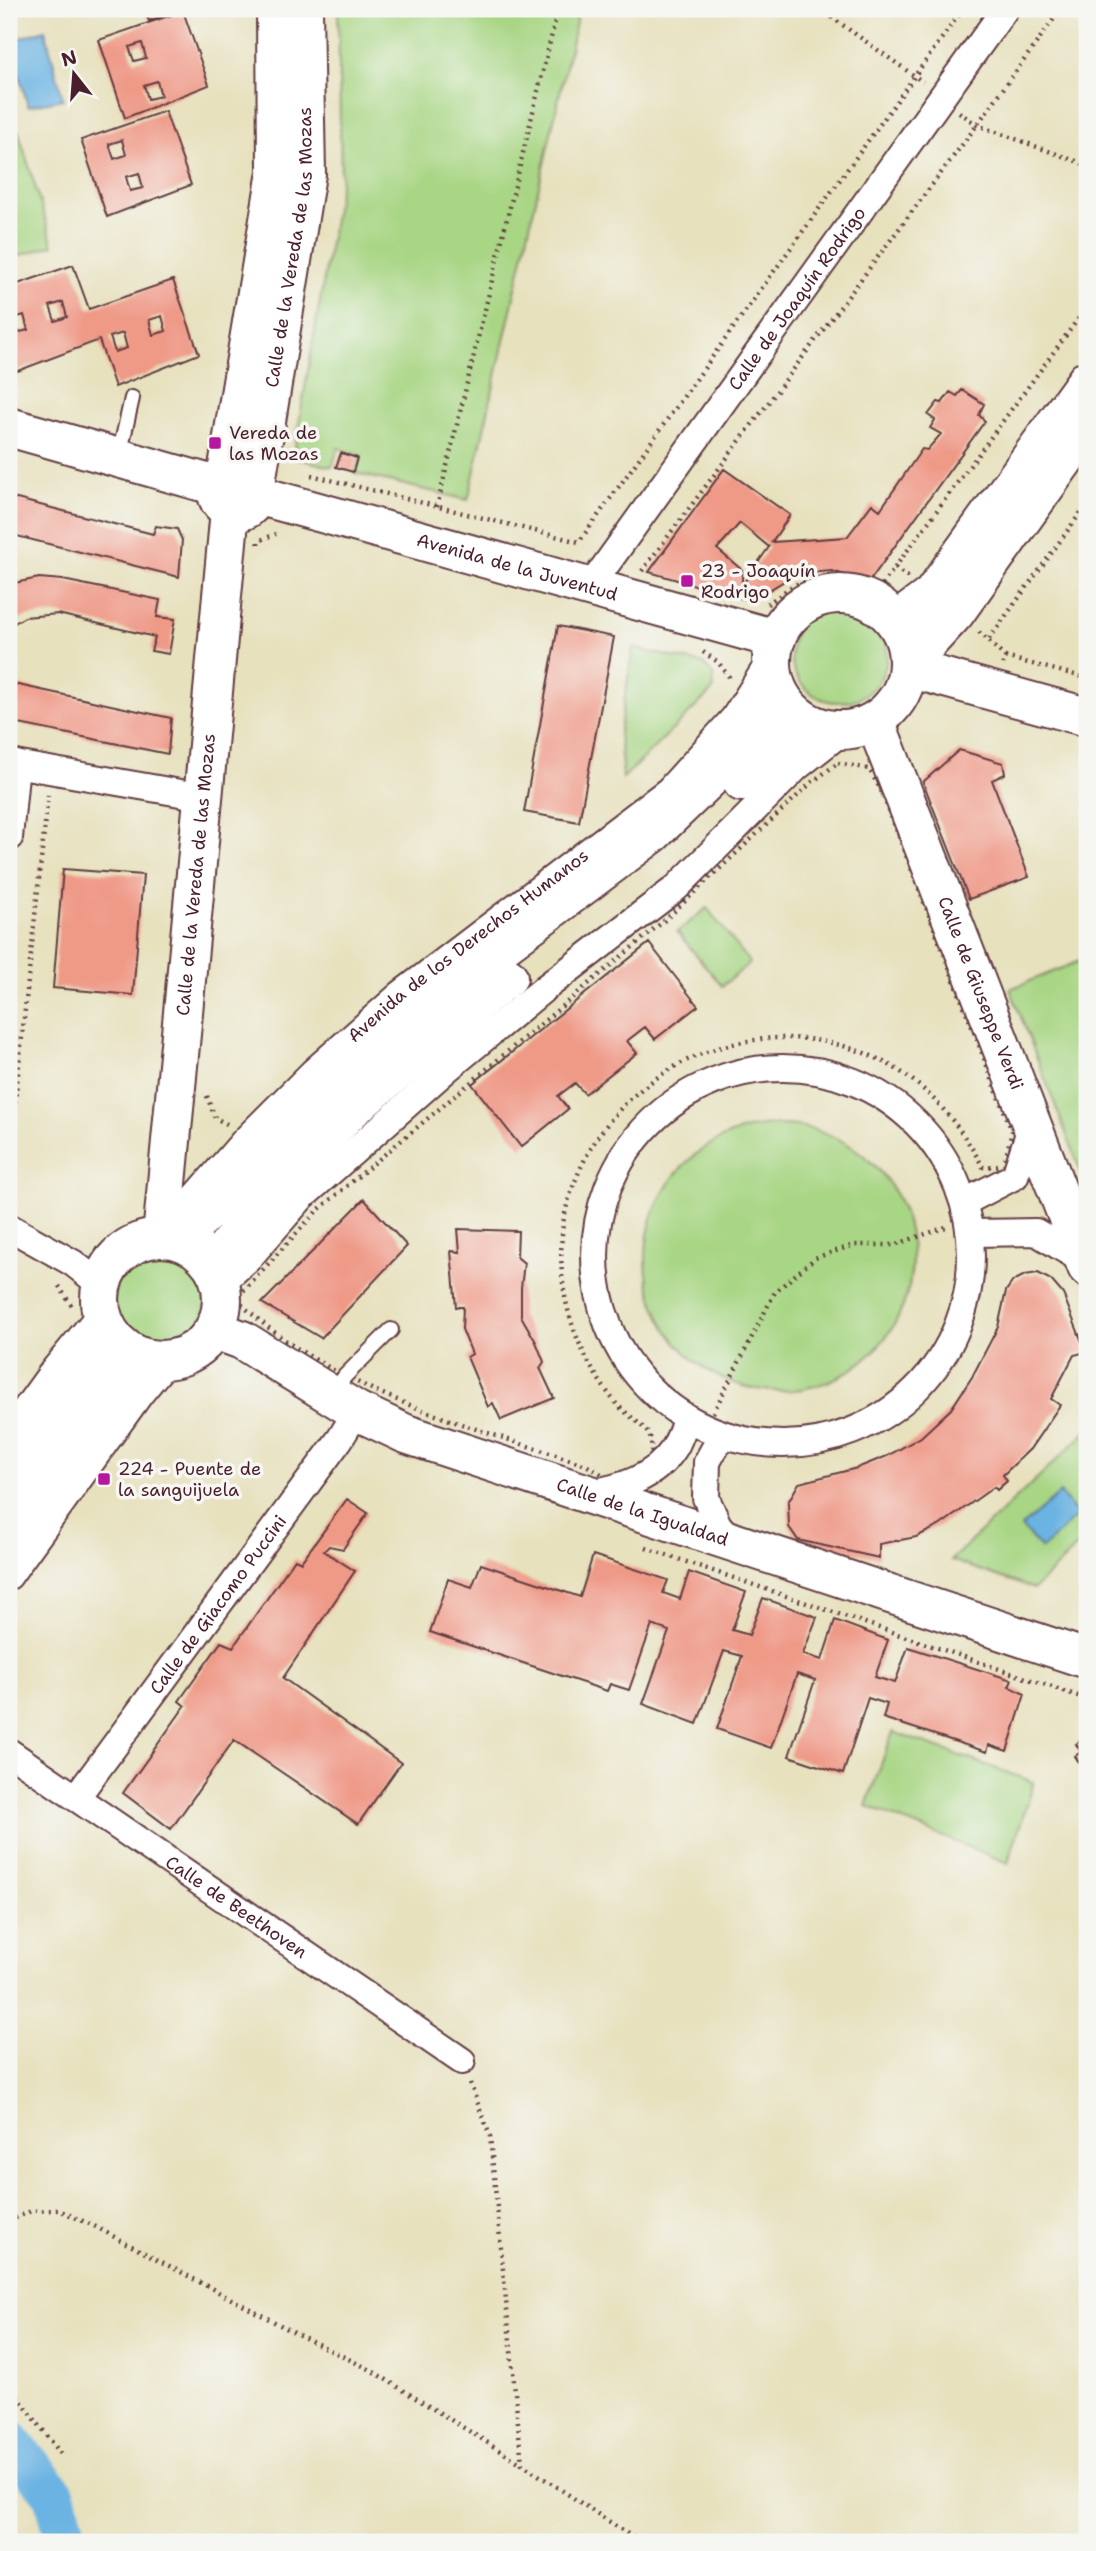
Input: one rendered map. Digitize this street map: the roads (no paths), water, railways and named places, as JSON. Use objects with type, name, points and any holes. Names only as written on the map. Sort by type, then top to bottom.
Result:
[{"type":"street","name":"Calle de la Vereda de las Mozas","points":[[161,1235],[203,797],[237,490],[277,172],[276,9]]},
{"type":"street","name":"Calle de la Vereda de las Mozas","points":[[237,490],[306,174],[303,9]]},
{"type":"street","name":"Calle de Joaquín Rodrigo","points":[[590,587],[1006,9]]},
{"type":"street","points":[[896,622],[932,595],[1087,380]]},
{"type":"street","name":"Avenida de la Juventud","points":[[9,427],[769,635]]},
{"type":"street","points":[[909,665],[955,613],[1087,428]]},
{"type":"street","points":[[217,1274],[282,1177],[352,1109],[522,965],[670,853],[776,749],[845,726],[888,711],[905,684],[909,665],[904,636],[884,608],[868,599],[850,594],[831,594],[813,599],[797,608],[769,635],[774,679],[782,698],[797,715],[845,726]]},
{"type":"street","name":"Avenida de los Derechos Humanos","points":[[161,1235],[244,1141],[313,1072],[401,994],[669,790],[734,718],[769,635]]},
{"type":"street","points":[[909,665],[1087,717]]},
{"type":"street","name":"Avenida de los Derechos Humanos","points":[[161,1235],[505,944],[652,834],[756,734],[782,698]]},
{"type":"street","name":"Calle de Giuseppe Verdi","points":[[845,726],[1032,1124],[1086,1265]]},
{"type":"street","points":[[9,838],[12,764],[203,797]]},
{"type":"street","points":[[780,1067],[829,1072],[875,1090],[914,1119],[945,1157],[968,1217],[968,1296],[944,1355],[902,1403],[847,1434],[785,1445],[704,1427],[648,1389],[618,1350],[600,1305],[593,1256],[600,1208],[618,1162],[648,1123],[687,1093],[732,1074],[780,1067]]},
{"type":"street","points":[[968,1217],[1015,1176],[1032,1124]]},
{"type":"street","points":[[968,1217],[1036,1232],[1086,1265]]},
{"type":"street","points":[[9,1227],[73,1263],[123,1329],[195,1351],[215,1330],[223,1299],[217,1274],[191,1246],[161,1235],[139,1242],[122,1252],[109,1267],[123,1329],[140,1394],[9,1576]]},
{"type":"street","points":[[9,1432],[53,1371],[123,1329]]},
{"type":"street","points":[[9,1479],[93,1360],[123,1329]]},
{"type":"street","points":[[9,1529],[115,1377],[123,1329]]},
{"type":"street","name":"Calle de la Igualdad","points":[[215,1330],[243,1340],[344,1394],[406,1434],[1087,1659]]},
{"type":"street","name":"Calle de Giacomo Puccini","points":[[76,1798],[340,1439],[344,1394]]},
{"type":"street","points":[[586,1493],[615,1489],[650,1474],[674,1450],[704,1427]]},
{"type":"street","points":[[704,1427],[706,1498],[718,1525],[732,1541]]},
{"type":"street","name":"Calle de Beethoven","points":[[9,1752],[462,2061]]},
{"type":"lane","points":[[118,457],[132,398]]},
{"type":"lane","points":[[344,1394],[391,1330]]},
{"type":"water","points":[[45,30],[63,99],[28,106],[10,41]]},
{"type":"water","points":[[1060,1493],[1078,1515],[1042,1549],[1021,1527]]},
{"type":"waterway","points":[[9,2440],[55,2495],[67,2542]]},
{"type":"place","name":"Vereda de las Mozas","points":[[215,443]]},
{"type":"place","name":"23 - Joaquín Rodrigo","points":[[687,581]]},
{"type":"place","name":"224 - Puente de la sanguijuela","points":[[104,1479]]}]
